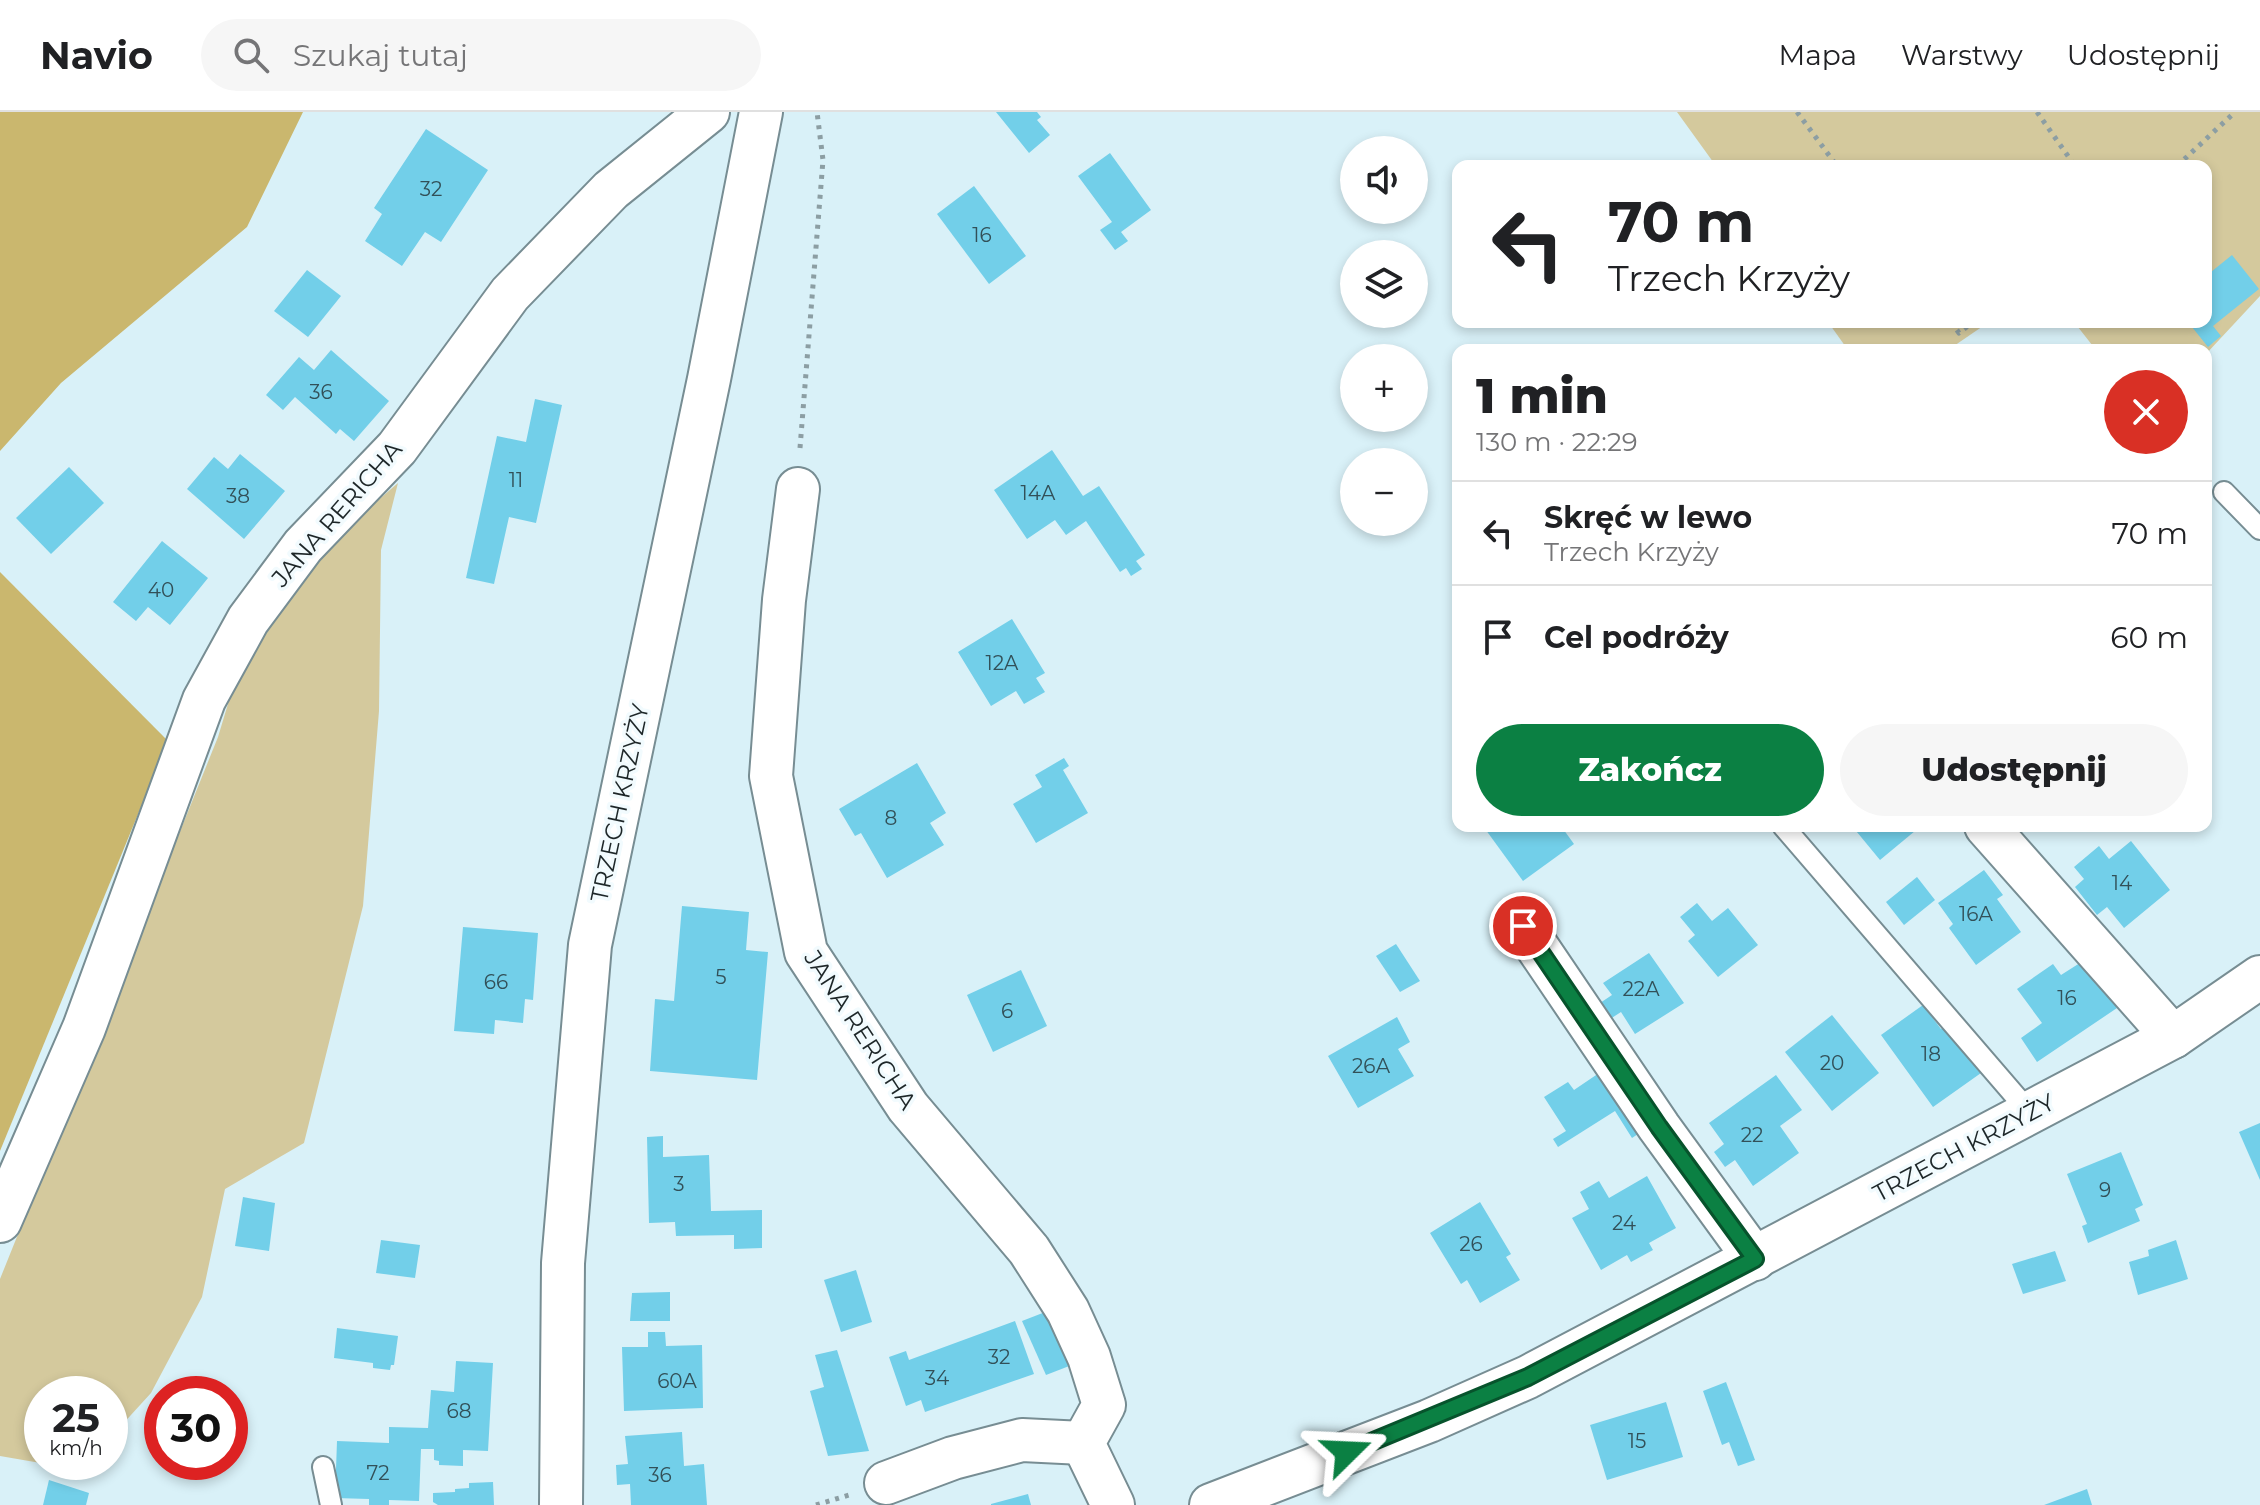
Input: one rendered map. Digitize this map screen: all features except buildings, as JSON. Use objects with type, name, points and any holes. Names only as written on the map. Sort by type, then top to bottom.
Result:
[{"type":"street","name":"JANA RERICHA","points":[[0,1221],[84,1028],[204,700],[248,620],[303,546],[397,448],[510,294],[611,190],[708,112]]},
{"type":"street","name":"TRZECH KRZYŻY","points":[[561,1505],[563,1263],[590,945],[709,379],[761,112]]},
{"type":"street","name":"JANA RERICHA","points":[[798,489],[784,600],[771,776],[806,952],[908,1107],[1029,1250],[1068,1311],[1089,1357],[1104,1405],[1083,1443]]},
{"type":"street","points":[[1991,832],[2173,1037]]},
{"type":"street","points":[[1523,926],[1659,1127],[1755,1259]]},
{"type":"street","name":"TRZECH KRZYŻY","points":[[1211,1505],[1429,1421],[1528,1377],[2173,1037],[2260,977]]},
{"type":"street","points":[[886,1483],[953,1458],[1022,1440],[1083,1443],[1113,1505]]},
{"type":"lane","points":[[2224,492],[2260,529]]},
{"type":"lane","points":[[1788,832],[2030,1113]]},
{"type":"lane","points":[[323,1467],[331,1505]]},
{"type":"path","points":[[798,489],[823,160],[817,112]]},
{"type":"path","points":[[1797,112],[1833,160]]},
{"type":"path","points":[[2037,112],[2071,160]]},
{"type":"path","points":[[2183,160],[2235,112]]},
{"type":"shaded area","points":[[0,112],[303,112],[247,227],[61,383],[0,451]]},
{"type":"shaded area","points":[[1677,112],[2260,112],[2260,296],[2212,348],[2212,344],[2091,344],[2079,328],[2212,328],[2212,160],[1712,160]]},
{"type":"shaded area","points":[[1832,328],[1980,328],[1957,344],[1844,344]]},
{"type":"shaded area","points":[[398,483],[381,550],[379,711],[363,906],[304,1143],[225,1189],[202,1297],[160,1376],[144,1376],[144,1401],[128,1418],[128,1376],[24,1376],[24,1460],[0,1456],[0,1279],[218,737],[237,674],[334,538]]},
{"type":"shaded area","points":[[0,572],[168,741],[0,1151]]},
{"type":"route","points":[[1347,1452],[1429,1421],[1528,1377],[1755,1259],[1659,1127],[1523,926]]}]
